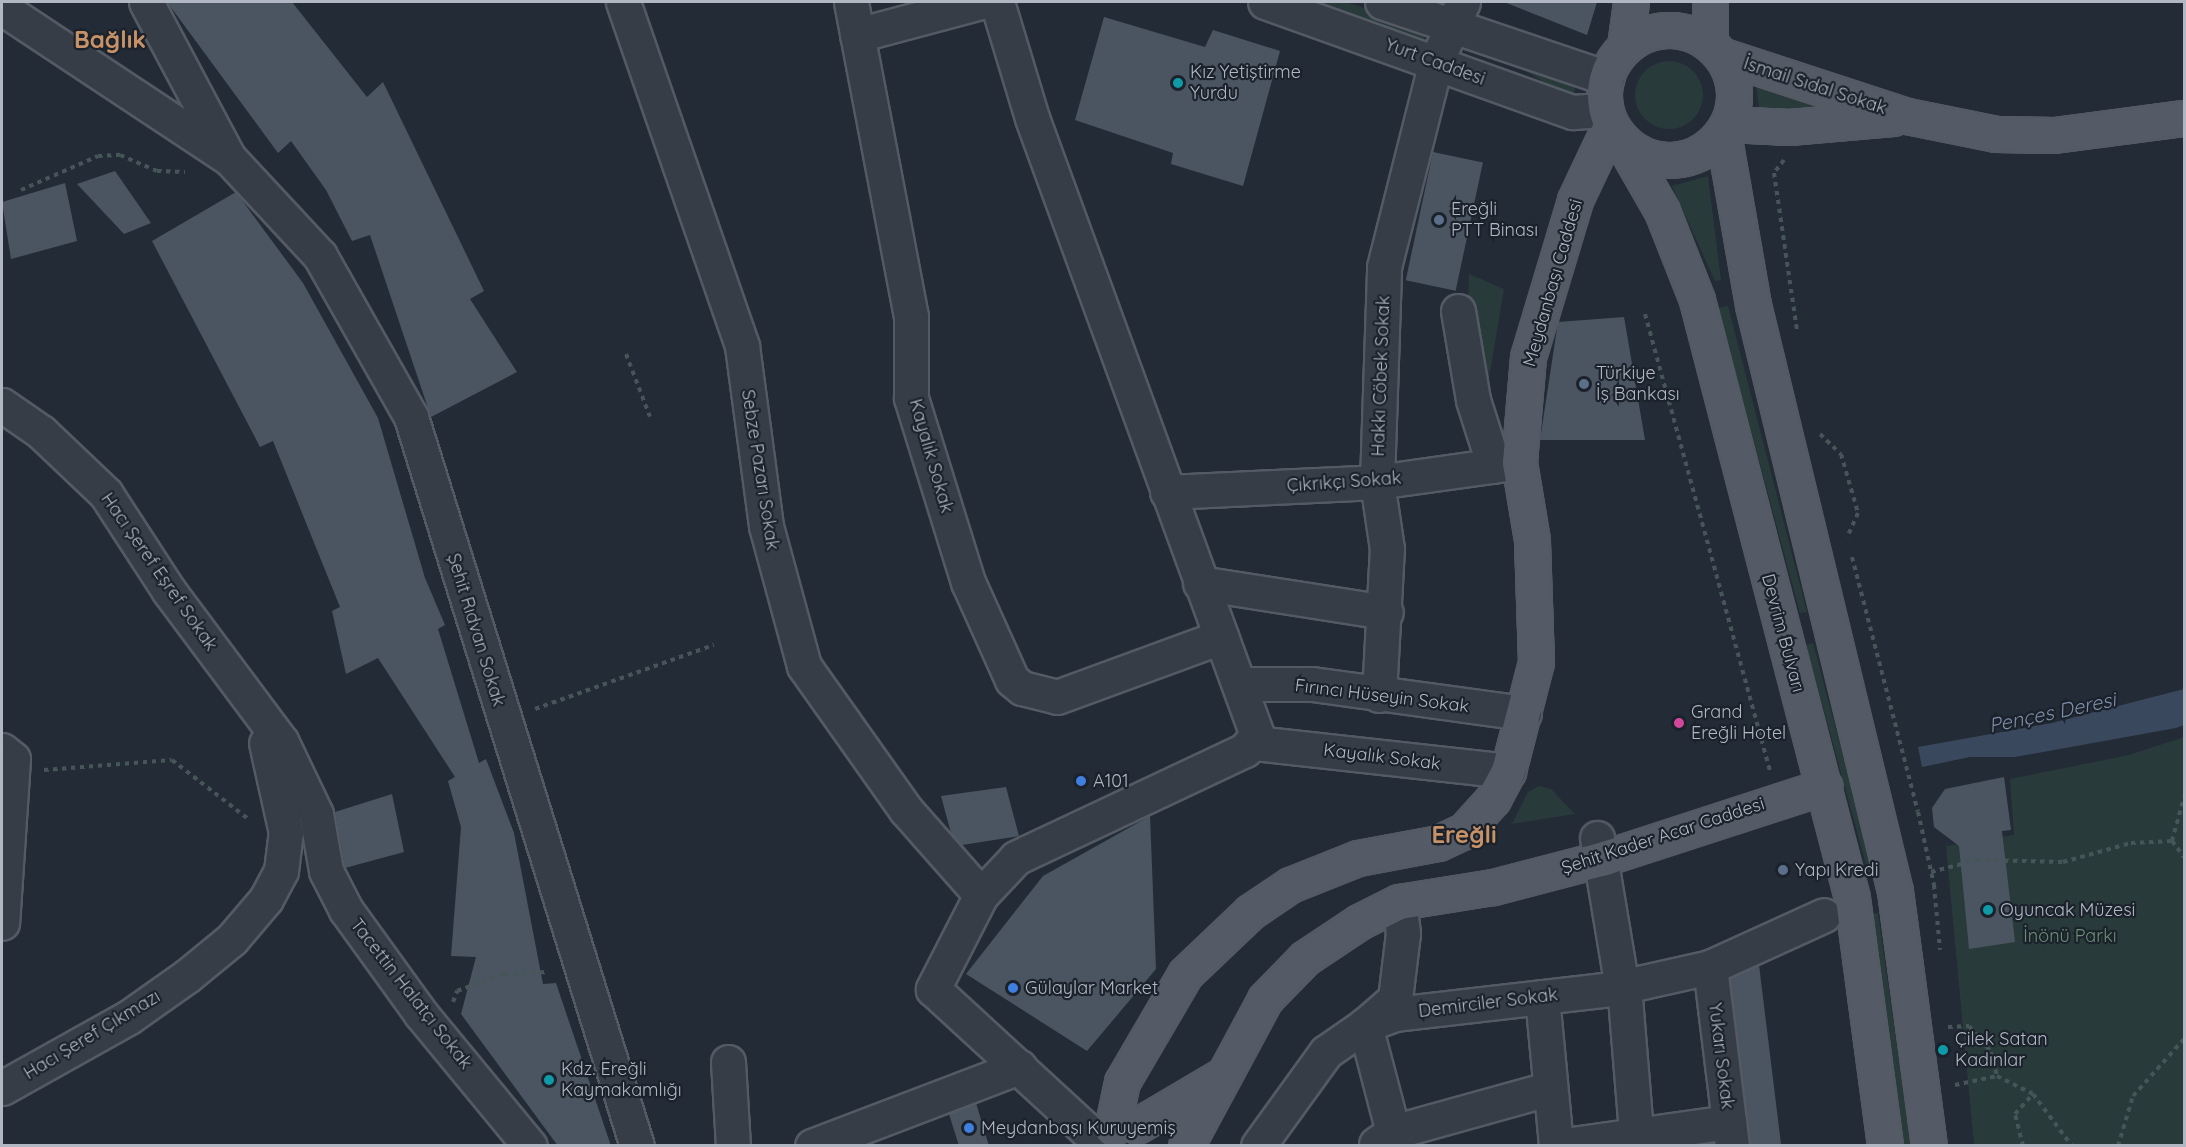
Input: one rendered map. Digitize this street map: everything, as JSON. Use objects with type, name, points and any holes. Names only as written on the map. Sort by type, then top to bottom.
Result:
[{"type":"main road","points":[[1631,2],[1625,46],[1606,78],[1612,125],[1635,151],[1673,160],[1692,157],[1726,129]]},
{"type":"main road","points":[[1710,2],[1716,50],[1735,95],[1726,129],[1753,305],[1895,891],[1929,1146]]},
{"type":"main road","points":[[1625,46],[1658,30],[1676,29],[1716,50]]},
{"type":"main road","name":"İsmail Sıdal Sokak","points":[[1716,50],[1907,116],[1996,134],[2054,135],[2184,118]]},
{"type":"main road","name":"İsmail Sıdal Sokak","points":[[1726,129],[1789,127],[1907,116]]},
{"type":"main road","name":"Meydanbaşı Caddesi","points":[[1109,1135],[1122,1082],[1185,974],[1250,912],[1290,885],[1358,858],[1438,843],[1464,831],[1493,799],[1508,771],[1536,662],[1537,608],[1507,464],[1528,357],[1575,200],[1612,125]]},
{"type":"main road","name":"Devrim Bulvarı","points":[[1612,125],[1662,211],[1695,295],[1825,786],[1852,898],[1885,1146]]},
{"type":"main road","name":"Şehit Kader Acar Caddesi","points":[[1186,1146],[1220,1077],[1265,999],[1305,958],[1399,902],[1493,887],[1601,848],[1825,786]]},
{"type":"main road","name":"Şehit Kader Acar Caddesi","points":[[1109,1135],[1220,1077]]},
{"type":"main road","points":[[1109,1135],[1171,1146]]},
{"type":"street","points":[[146,2],[230,159]]},
{"type":"street","name":"Sebze Pazarı Sokak","points":[[623,2],[742,346],[766,526],[804,666],[906,810],[981,895]]},
{"type":"street","name":"Kayalık Sokak","points":[[851,2],[911,316],[911,398],[968,582],[1012,680],[1022,688],[1057,697],[1135,673],[1221,637]]},
{"type":"street","points":[[856,35],[981,2]]},
{"type":"street","points":[[997,2],[1032,118],[1200,582],[1257,731],[1255,743],[1016,858],[981,895],[933,989],[1019,1067],[1109,1135]]},
{"type":"street","points":[[1382,2],[1459,15],[1606,78]]},
{"type":"street","name":"Yurt Caddesi","points":[[1281,4],[1612,125]]},
{"type":"street","points":[[2,8],[230,159]]},
{"type":"street","name":"Hakkı Cöbek Sokak","points":[[1379,695],[1386,612],[1387,549],[1377,482],[1384,267],[1436,62],[1459,15]]},
{"type":"street","name":"Şehit Rıdvan Sokak","points":[[230,159],[320,256],[411,417],[503,720],[637,1146]]},
{"type":"street","points":[[1458,311],[1473,400],[1507,464]]},
{"type":"street","name":"Hacı Şeref Eşref Sokak","points":[[2,405],[41,432],[106,494],[169,591],[253,701]]},
{"type":"street","name":"Çıkrıkçı Sokak","points":[[1167,492],[1377,482],[1507,464]]},
{"type":"street","points":[[1200,582],[1386,612]]},
{"type":"street","name":"Fırıncı Hüseyin Sokak","points":[[1239,684],[1312,684],[1379,695],[1524,713]]},
{"type":"street","name":"Hacı Şeref Çıkmazı","points":[[2,1088],[129,1017],[232,939],[266,899],[281,871],[283,820],[253,701]]},
{"type":"street","name":"Tacettin Halatçı Sokak","points":[[253,701],[280,741],[316,814],[326,871],[346,910],[440,1036],[530,1146]]},
{"type":"street","name":"Kayalık Sokak","points":[[1255,743],[1508,771]]},
{"type":"street","points":[[2,923],[7,754]]},
{"type":"street","points":[[1601,848],[1623,987],[1636,1133]]},
{"type":"street","name":"Demirciler Sokak","points":[[1257,1146],[1326,1052],[1365,1025],[1395,999],[1403,933],[1399,902]]},
{"type":"street","name":"Demirciler Sokak","points":[[1365,1025],[1395,1014],[1623,987],[1710,967],[1824,915]]},
{"type":"street","name":"Yukarı Sokak","points":[[1710,967],[1730,1134]]},
{"type":"street","points":[[1542,997],[1548,1089],[1557,1146],[1636,1133],[1730,1134]]},
{"type":"street","points":[[1365,1025],[1383,1139],[1548,1089]]},
{"type":"street","points":[[728,1062],[733,1146]]},
{"type":"street","points":[[812,1146],[1019,1067]]},
{"type":"path","points":[[21,190],[98,156],[120,155],[157,171],[197,171]]},
{"type":"path","points":[[1645,314],[1778,798]]},
{"type":"path","points":[[626,354],[650,417]]},
{"type":"path","points":[[503,720],[714,645]]},
{"type":"path","points":[[7,754],[39,771],[172,760],[243,816],[263,826],[283,820]]},
{"type":"path","points":[[2172,841],[2184,797]]},
{"type":"path","points":[[2172,841],[2184,857]]},
{"type":"path","points":[[1931,872],[1977,860],[2063,862],[2131,843],[2172,841]]},
{"type":"path","points":[[440,1036],[457,991],[504,974],[582,971]]},
{"type":"path","points":[[1937,1028],[1969,1026],[1991,1052],[1997,1076]]},
{"type":"path","points":[[2118,1146],[2133,1096],[2184,1039]]},
{"type":"path","points":[[1946,1080],[1955,1085],[1997,1076],[2033,1094],[2072,1146]]},
{"type":"path","points":[[2024,1146],[2015,1114],[2033,1094]]},
{"type":"green space","points":[[1314,2],[1346,2],[1427,29],[1424,39]]},
{"type":"green space","points":[[1509,61],[1577,82],[1572,99]]},
{"type":"green space","points":[[1669,61],[1682,64],[1693,71],[1700,82],[1703,95],[1700,108],[1693,119],[1682,126],[1669,129],[1656,126],[1645,119],[1638,108],[1635,95],[1638,82],[1645,71],[1656,64]]},
{"type":"green space","points":[[1756,85],[1796,94],[1844,108],[1760,116]]},
{"type":"green space","points":[[1708,176],[1721,280],[1715,281],[1672,186]]},
{"type":"green space","points":[[1469,274],[1504,289],[1488,384],[1481,378],[1468,320]]},
{"type":"green space","points":[[1728,306],[1807,612],[1800,613],[1718,308]]},
{"type":"green space","points":[[1813,643],[1874,872],[1868,872],[1806,645]]},
{"type":"green space","name":"İnönü Parkı","points":[[2184,737],[2184,1145],[1974,1145],[1946,846],[2014,835],[2010,779],[2129,755]]},
{"type":"green space","points":[[1539,786],[1551,789],[1575,814],[1512,824],[1528,792]]},
{"type":"green space","points":[[1878,913],[1911,1145],[1903,1145],[1872,914]]},
{"type":"water","points":[[2184,689],[2184,725],[2176,728],[2015,757],[1970,757],[1922,767],[1918,747],[2052,723]]},
{"type":"building","points":[[167,2],[292,2],[367,97],[383,82],[484,291],[470,299],[517,372],[431,417],[370,235],[352,241],[326,190],[291,141],[278,153]]},
{"type":"building","points":[[1504,2],[1597,2],[1587,35]]},
{"type":"building","name":"Kız Yetiştirme Yurdu","points":[[1104,17],[1205,47],[1213,30],[1280,51],[1243,186],[1171,164],[1173,153],[1075,120]]},
{"type":"building","name":"Ereğli PTT Binası","points":[[1433,152],[1483,163],[1456,291],[1406,280]]},
{"type":"building","points":[[115,171],[151,223],[124,234],[77,184]]},
{"type":"building","points":[[65,183],[77,241],[11,259],[2,202]]},
{"type":"building","points":[[236,192],[303,283],[378,418],[425,578],[445,625],[438,629],[479,763],[486,759],[514,833],[543,984],[556,983],[611,1146],[558,1146],[461,1014],[476,957],[451,956],[461,827],[448,781],[455,777],[378,658],[346,674],[332,611],[340,607],[273,441],[260,447],[152,241]]},
{"type":"building","points":[[1624,317],[1645,440],[1540,440],[1558,322]]},
{"type":"building","points":[[2004,777],[2011,830],[2002,831],[2015,942],[1969,949],[1959,846],[1934,827],[1932,808],[1945,789]]},
{"type":"building","points":[[1006,787],[1019,836],[962,845],[951,833],[941,796]]},
{"type":"building","points":[[392,794],[404,852],[345,868],[335,812]]},
{"type":"building","points":[[1150,816],[1156,969],[1087,1051],[966,974],[1043,876]]},
{"type":"building","points":[[1759,965],[1781,1146],[1749,1146],[1727,969]]},
{"type":"building","name":"Meydanbaşı Kuruyemiş","points":[[976,1103],[989,1146],[959,1146],[949,1114]]},
{"type":"place","name":"Kız Yetiştirme Yurdu","points":[[1178,83]]},
{"type":"place","name":"Ereğli PTT Binası","points":[[1439,220]]},
{"type":"place","name":"Türkiye İş Bankası","points":[[1584,384]]},
{"type":"place","name":"Grand Ereğli Hotel","points":[[1679,723]]},
{"type":"place","name":"A101","points":[[1081,781]]},
{"type":"place","name":"Yapı Kredi","points":[[1783,870]]},
{"type":"place","name":"Oyuncak Müzesi","points":[[1988,910]]},
{"type":"place","name":"Gülaylar Market","points":[[1013,988]]},
{"type":"place","name":"Çilek Satan Kadınlar","points":[[1943,1050]]},
{"type":"place","name":"Kdz. Ereğli Kaymakamlığı","points":[[549,1080]]},
{"type":"place","name":"Meydanbaşı Kuruyemiş","points":[[969,1128]]},
{"type":"district","name":"Bağlık","points":[[110,40]]},
{"type":"district","name":"Ereğli","points":[[1464,835]]},
{"type":"water label","name":"Pençes Deresi","points":[[2052,712]]}]
